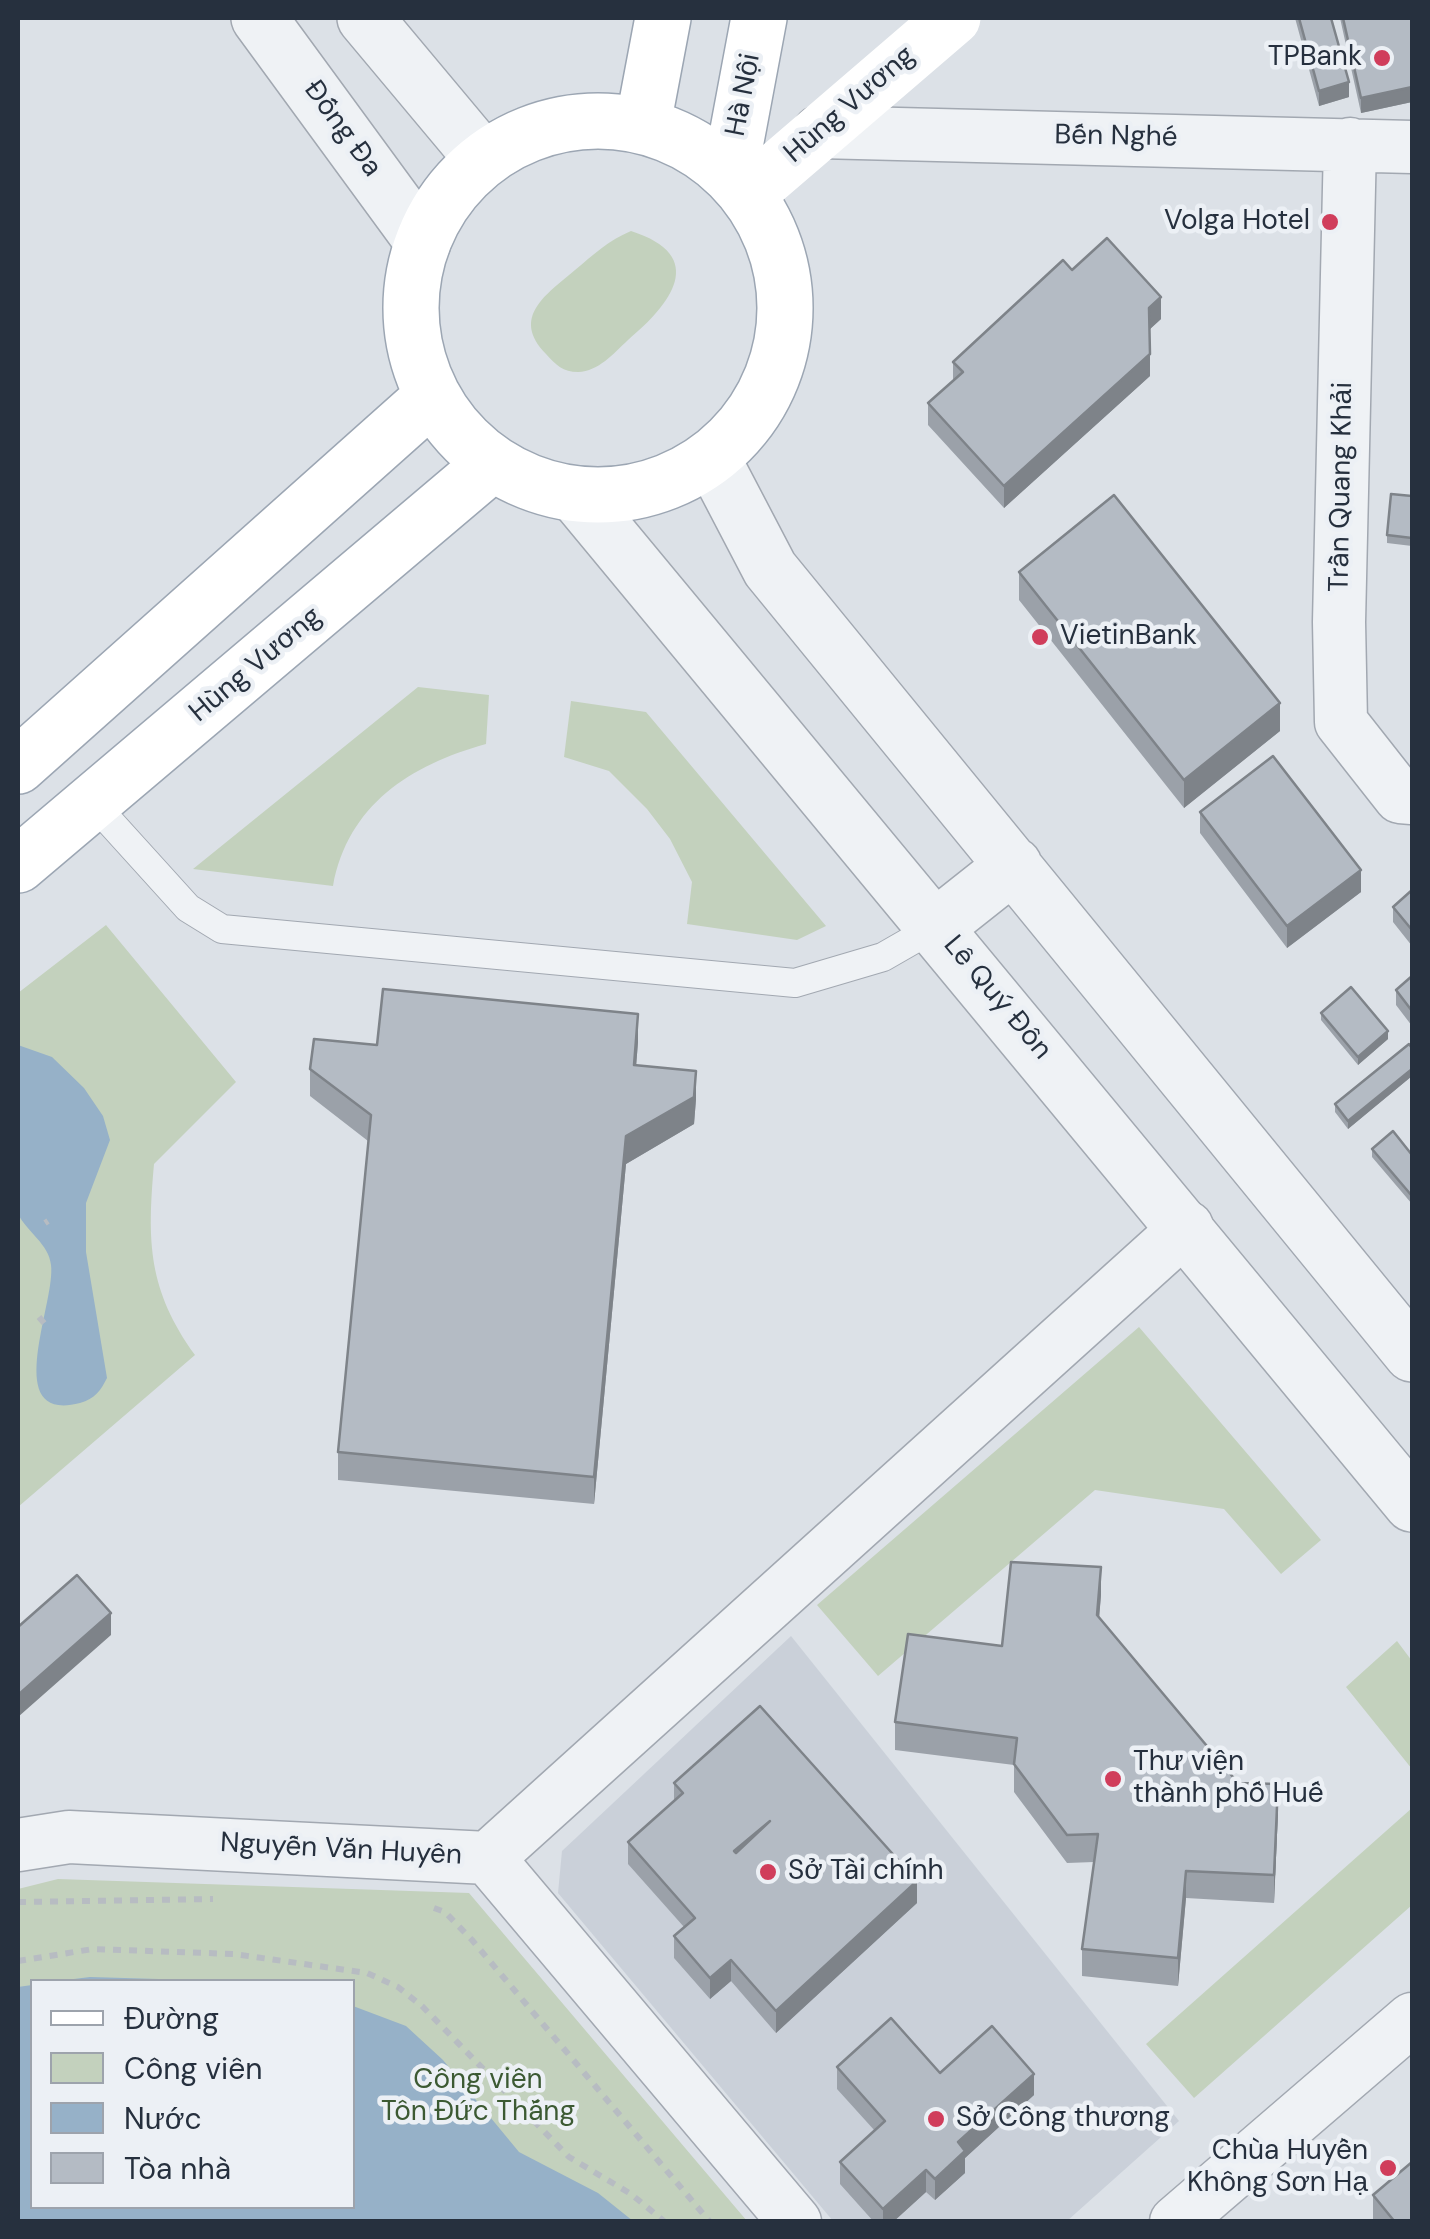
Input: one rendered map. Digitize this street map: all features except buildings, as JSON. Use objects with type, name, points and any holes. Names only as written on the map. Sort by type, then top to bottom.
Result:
[{"type":"main road","points":[[643,124],[662,18]]},
{"type":"main road","name":"Hà Nội","points":[[739,183],[759,18]]},
{"type":"main road","name":"Hùng Vương","points":[[739,183],[819,132],[953,18]]},
{"type":"main road","points":[[586,120],[643,124],[704,151],[739,183],[773,237],[784,284],[784,334],[771,381],[746,423],[712,458],[670,482],[624,494],[576,495],[547,489],[493,463],[459,433],[433,396],[415,346],[412,292],[423,242],[458,183],[483,159],[532,132],[586,120]]},
{"type":"main road","points":[[18,766],[433,396]]},
{"type":"main road","name":"Hùng Vương","points":[[18,865],[493,463]]},
{"type":"street","name":"Đống Đa","points":[[260,18],[423,242]]},
{"type":"street","points":[[365,18],[483,159]]},
{"type":"street","name":"Bến Nghé","points":[[819,132],[1412,147]]},
{"type":"street","name":"Trần Quang Khải","points":[[1350,144],[1338,622],[1341,722],[1400,797],[1412,798]]},
{"type":"street","points":[[712,458],[770,569],[1412,1354]]},
{"type":"street","name":"Lê Quý Đôn","points":[[576,495],[937,926],[1412,1504]]},
{"type":"street","points":[[937,926],[1014,865]]},
{"type":"street","points":[[488,1858],[1186,1227]]},
{"type":"street","name":"Nguyễn Văn Huyên","points":[[18,1845],[69,1838],[488,1858],[795,2222]]},
{"type":"street","points":[[1176,2222],[1412,2019]]},
{"type":"lane","points":[[92,802],[188,908],[222,929],[796,983],[883,957],[937,926]]},
{"type":"path","points":[[39,1318],[49,1329]]},
{"type":"path","points":[[18,1902],[217,1899]]},
{"type":"path","points":[[428,1905],[445,1912],[472,1940],[710,2222]]},
{"type":"path","points":[[18,1961],[93,1949],[234,1954],[367,1974],[398,1987],[422,2006],[569,2158],[631,2194],[665,2222]]},
{"type":"shaded area","points":[[791,1636],[1179,2121],[1067,2221],[833,2221],[558,1893],[562,1851]]},
{"type":"green space","points":[[631,231],[655,241],[669,254],[676,267],[668,296],[644,326],[605,361],[586,371],[564,369],[536,341],[531,329],[536,307],[595,253]]},
{"type":"green space","points":[[418,687],[489,695],[486,744],[432,764],[387,792],[353,833],[333,886],[193,869]]},
{"type":"green space","points":[[571,701],[646,712],[826,926],[797,940],[687,924],[692,882],[670,839],[609,771],[564,757]]},
{"type":"green space","points":[[106,925],[236,1082],[154,1164],[154,1264],[168,1309],[195,1355],[18,1507],[18,993]]},
{"type":"green space","points":[[1139,1327],[1321,1540],[1281,1574],[1224,1509],[1095,1490],[878,1676],[817,1605]]},
{"type":"green space","points":[[1397,1641],[1412,1661],[1412,1769],[1346,1687]]},
{"type":"green space","points":[[1412,1808],[1412,1905],[1194,2098],[1146,2044]]},
{"type":"green space","name":"Công viên Tôn Đức Thắng","points":[[58,1879],[469,1893],[747,2221],[18,2222],[18,1889]]},
{"type":"water","points":[[18,1045],[52,1057],[84,1088],[103,1116],[110,1140],[86,1203],[86,1252],[107,1378],[97,1394],[80,1403],[56,1405],[42,1396],[37,1379],[51,1265],[46,1251],[18,1214],[16,1204]]},
{"type":"water","points":[[90,1977],[158,1979],[74,1979]]},
{"type":"water","points":[[30,1985],[30,2209],[355,2209],[355,2007],[406,2026],[443,2060],[519,2152],[598,2193],[633,2221],[18,2221],[18,1987]]},
{"type":"place","name":"TPBank","points":[[1382,58]]},
{"type":"place","name":"Volga Hotel","points":[[1330,222]]},
{"type":"place","name":"VietinBank","points":[[1040,637]]},
{"type":"place","name":"Thư viện thành phố Huế","points":[[1113,1779]]},
{"type":"place","name":"Sở Tài chính","points":[[768,1872]]},
{"type":"place","name":"Sở Công thương","points":[[936,2119]]},
{"type":"place","name":"Chùa Huyền Không Sơn Hạ","points":[[1388,2168]]}]
